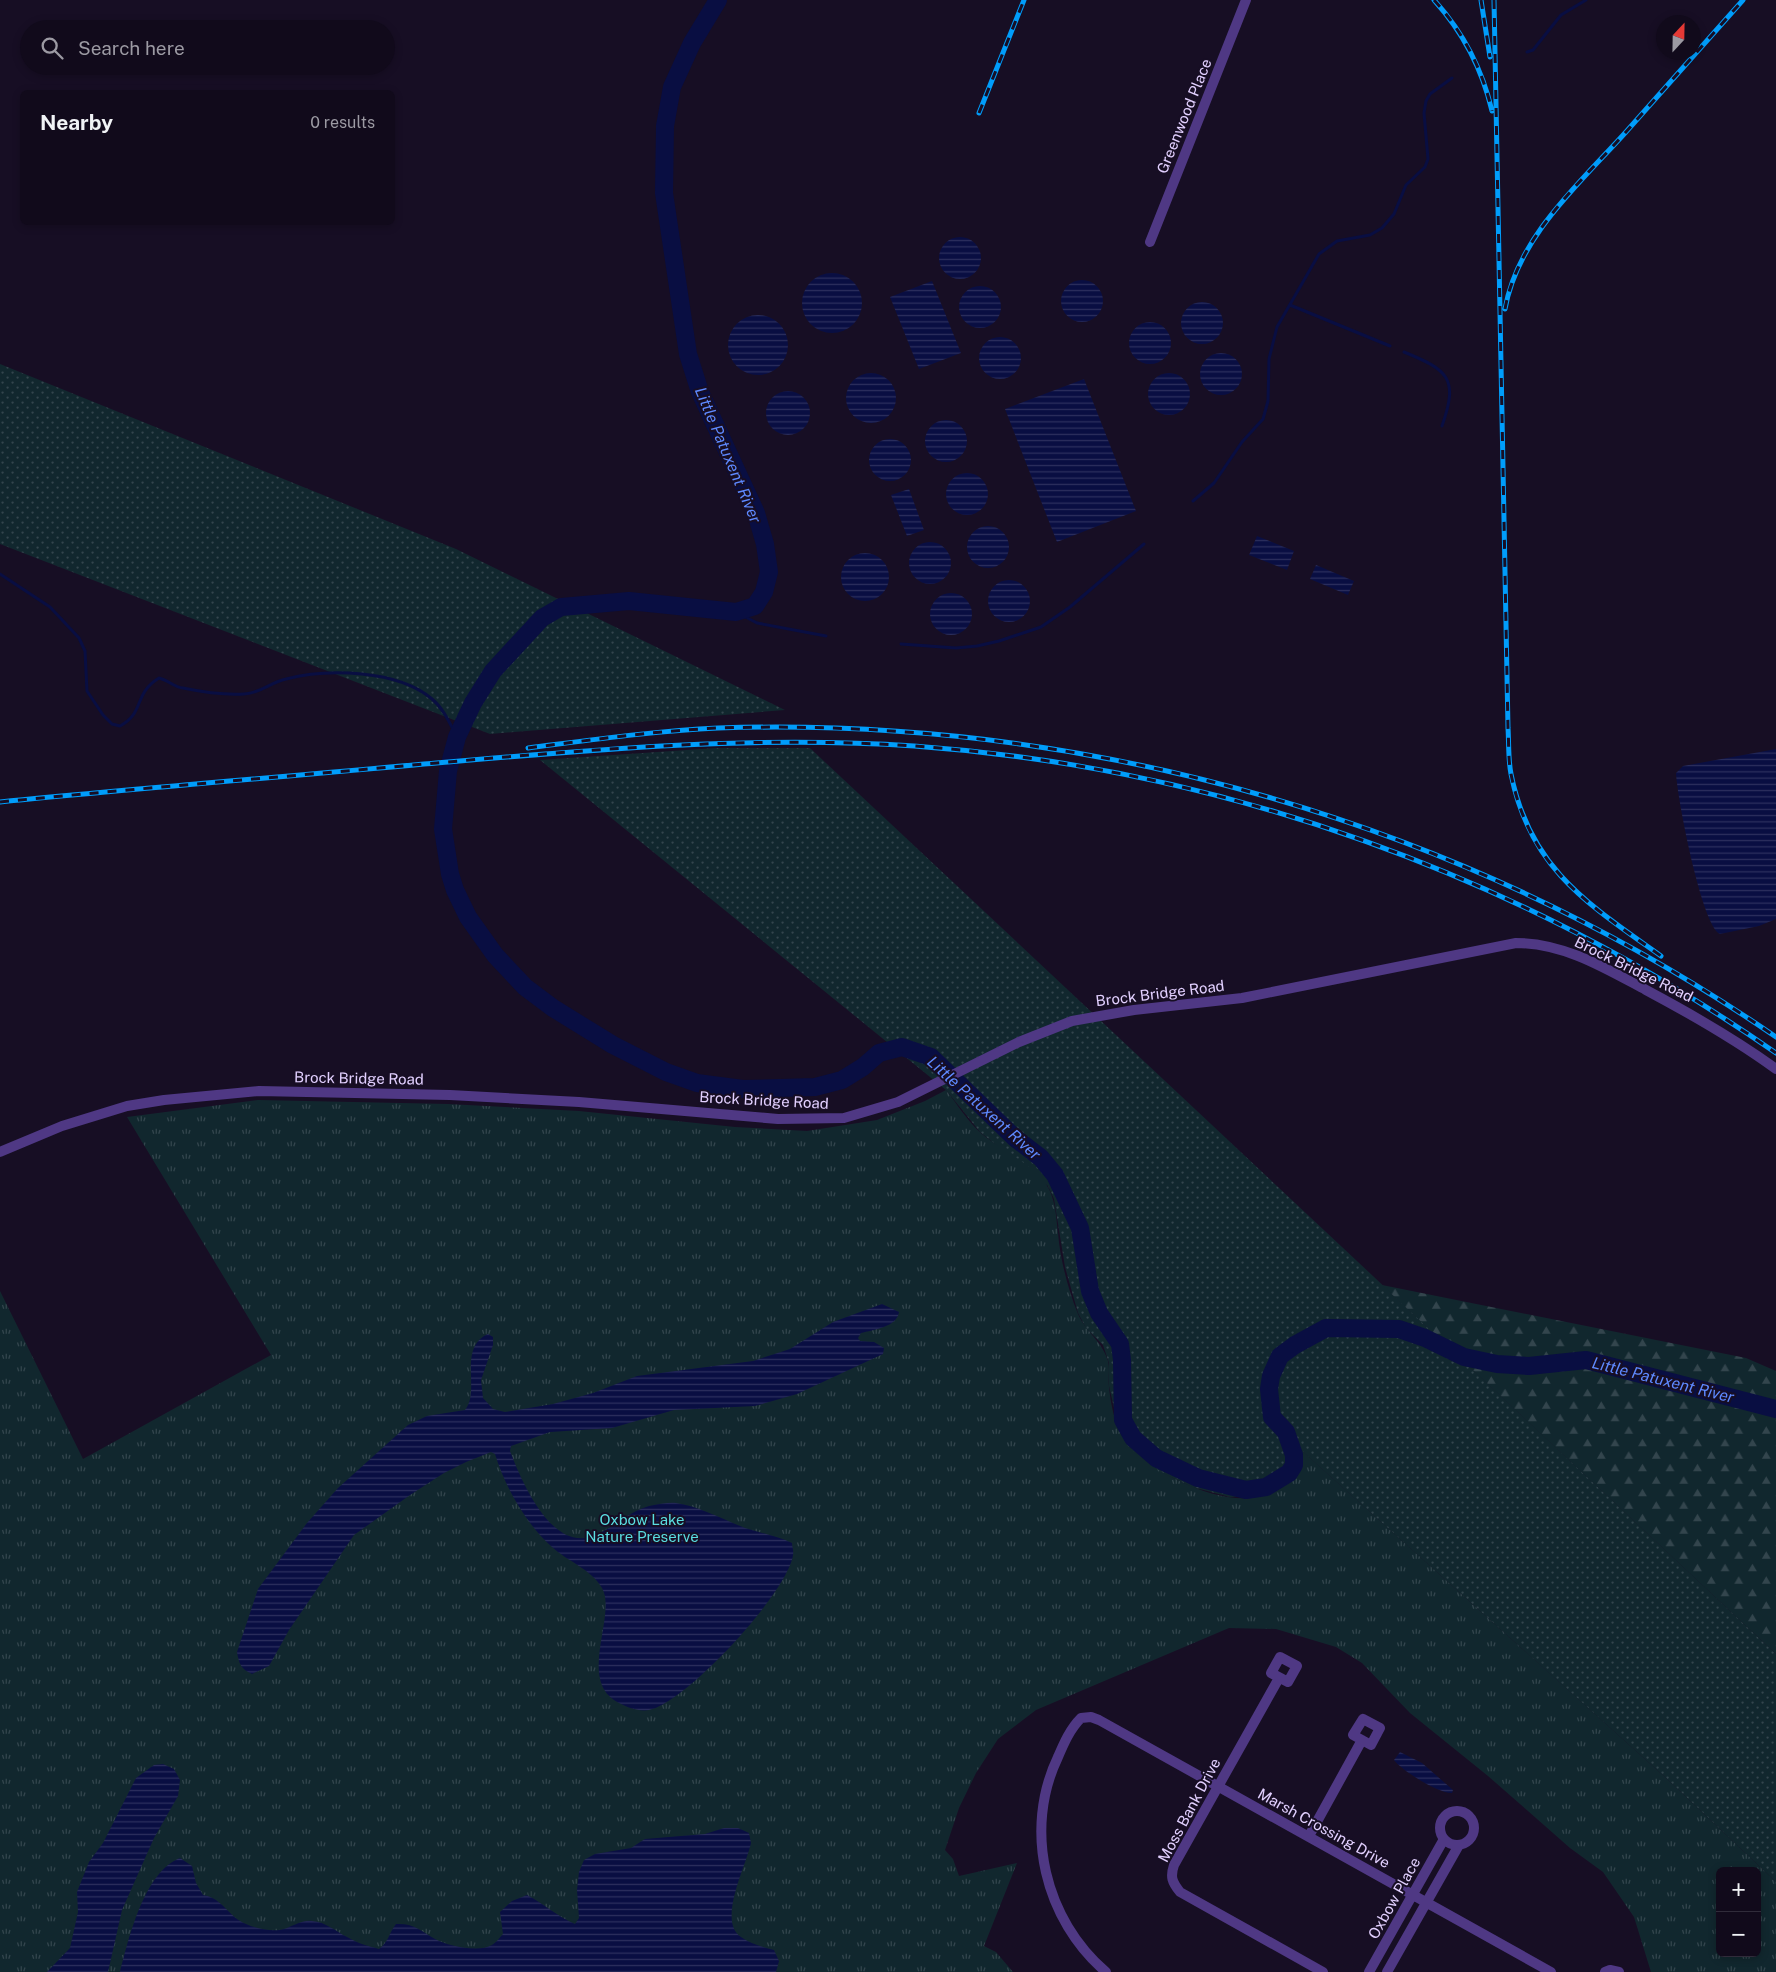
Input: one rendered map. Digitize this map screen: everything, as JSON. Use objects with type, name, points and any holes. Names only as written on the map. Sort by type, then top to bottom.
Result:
[{"type":"street","name":"Greenwood Place","points":[[1150,242],[1246,0]]},
{"type":"street","name":"Brock Bridge Road","points":[[0,1152],[62,1126],[127,1106],[164,1100],[259,1091],[504,1098],[778,1119],[818,1120],[844,1118],[898,1102],[1019,1042],[1080,1019],[1134,1010],[1242,998],[1507,945],[1536,943],[1574,954],[1632,982],[1696,1017],[1776,1069]]},
{"type":"street","name":"Moss Bank Drive","points":[[1279,1678],[1174,1865],[1171,1876],[1173,1884],[1180,1892],[1323,1972]]},
{"type":"street","name":"Marsh Crossing Drive","points":[[1106,1972],[1090,1959],[1062,1918],[1051,1893],[1044,1870],[1042,1854],[1041,1823],[1050,1777],[1069,1732],[1081,1718],[1091,1717],[1309,1836],[1551,1972]]},
{"type":"street","points":[[1309,1836],[1362,1740]]},
{"type":"street","name":"Oxbow Place","points":[[1370,1972],[1444,1839],[1440,1825],[1444,1816],[1453,1811],[1462,1812],[1470,1818],[1474,1827],[1471,1836],[1460,1845],[1387,1972]]},
{"type":"street","points":[[1444,1839],[1451,1844],[1460,1845]]},
{"type":"street","points":[[1605,1972],[1610,1970],[1619,1972]]},
{"type":"green space","points":[[0,364],[456,549],[785,710],[490,734],[0,544]]},
{"type":"green space","points":[[716,748],[810,748],[1776,1654],[1776,1882],[1666,1778],[1282,1433],[1289,1451],[1282,1476],[1276,1489],[1264,1495],[1230,1497],[1192,1487],[1152,1468],[1132,1451],[1123,1440],[1118,1425],[1109,1386],[1109,1363],[1103,1345],[1086,1328],[1078,1313],[1065,1267],[1054,1199],[1048,1186],[980,1132],[946,1090],[540,760]]},
{"type":"green space","name":"Oxbow Lake Nature Preserve","points":[[946,1090],[982,1134],[1037,1173],[1049,1189],[1054,1205],[1061,1253],[1071,1295],[1081,1320],[1098,1342],[1108,1361],[1109,1387],[1113,1412],[1122,1437],[1132,1450],[1165,1474],[1188,1485],[1212,1494],[1236,1498],[1257,1497],[1274,1488],[1284,1471],[1287,1451],[1280,1431],[1666,1778],[1760,1867],[1716,1867],[1716,1957],[1761,1957],[1761,1868],[1776,1882],[1776,1972],[1651,1972],[1634,1917],[1603,1872],[1570,1848],[1488,1776],[1410,1713],[1362,1663],[1336,1647],[1276,1629],[1229,1628],[1036,1710],[998,1739],[976,1773],[959,1808],[945,1850],[953,1859],[959,1876],[1017,1863],[984,1946],[996,1952],[1013,1972],[0,1972],[0,1291],[83,1459],[271,1355],[127,1117],[258,1100],[448,1104],[579,1111],[735,1127],[807,1131],[877,1120],[925,1101]]},
{"type":"green space","points":[[1382,1285],[1746,1358],[1776,1371],[1776,1654]]},
{"type":"shaded area","points":[[960,237],[975,243],[981,258],[975,273],[960,279],[945,273],[939,258],[945,243]]},
{"type":"shaded area","points":[[832,273],[849,278],[857,286],[862,303],[857,320],[849,328],[832,333],[815,328],[807,320],[802,303],[807,286],[815,278]]},
{"type":"shaded area","points":[[1078,280],[1086,280],[1097,286],[1103,301],[1097,316],[1086,322],[1078,322],[1067,316],[1061,305],[1061,297],[1067,286]]},
{"type":"shaded area","points":[[932,281],[961,353],[919,369],[890,297]]},
{"type":"shaded area","points":[[976,286],[984,286],[995,292],[1001,307],[995,322],[984,328],[976,328],[965,322],[959,311],[959,303],[965,292]]},
{"type":"shaded area","points":[[1198,302],[1206,302],[1217,308],[1223,323],[1217,338],[1206,344],[1198,344],[1187,338],[1181,327],[1181,319],[1187,308]]},
{"type":"shaded area","points":[[758,315],[775,320],[783,328],[788,345],[783,362],[775,370],[758,375],[741,370],[733,362],[728,345],[733,328],[741,320]]},
{"type":"shaded area","points":[[1146,322],[1154,322],[1165,328],[1171,343],[1165,358],[1154,364],[1146,364],[1135,358],[1129,347],[1129,339],[1135,328]]},
{"type":"shaded area","points":[[996,337],[1004,337],[1015,343],[1021,358],[1015,373],[1004,379],[996,379],[985,373],[979,362],[979,354],[985,343]]},
{"type":"shaded area","points":[[1217,353],[1225,353],[1236,359],[1242,374],[1236,389],[1225,395],[1217,395],[1206,389],[1200,378],[1200,370],[1206,359]]},
{"type":"shaded area","points":[[876,373],[889,380],[895,388],[895,408],[889,416],[881,422],[866,423],[853,416],[847,408],[846,393],[853,380],[861,374]]},
{"type":"shaded area","points":[[1165,373],[1173,373],[1184,379],[1190,394],[1184,409],[1173,415],[1165,415],[1154,409],[1148,398],[1148,390],[1154,379]]},
{"type":"shaded area","points":[[1084,379],[1136,511],[1057,542],[1005,409]]},
{"type":"shaded area","points":[[792,391],[804,397],[809,404],[809,422],[804,429],[797,434],[784,435],[776,432],[769,425],[766,409],[769,401],[776,394]]},
{"type":"shaded area","points":[[942,420],[950,420],[961,426],[967,441],[961,456],[950,462],[942,462],[931,456],[925,445],[925,437],[931,426]]},
{"type":"shaded area","points":[[886,439],[894,439],[905,445],[911,460],[905,475],[894,481],[886,481],[875,475],[869,464],[869,456],[875,445]]},
{"type":"shaded area","points":[[963,473],[971,473],[982,479],[988,494],[982,509],[971,515],[963,515],[952,509],[946,498],[946,490],[952,479]]},
{"type":"shaded area","points":[[909,489],[924,530],[907,536],[891,495]]},
{"type":"shaded area","points":[[984,526],[992,526],[1003,532],[1009,547],[1003,562],[992,568],[984,568],[973,562],[967,551],[967,543],[973,532]]},
{"type":"shaded area","points":[[1257,536],[1294,551],[1287,570],[1249,555]]},
{"type":"shaded area","points":[[926,542],[934,542],[945,548],[951,563],[945,578],[934,584],[926,584],[915,578],[909,567],[909,559],[915,548]]},
{"type":"shaded area","points":[[860,553],[870,553],[882,560],[889,572],[889,582],[882,594],[870,601],[860,601],[852,597],[845,590],[841,582],[841,572],[845,564],[852,557]]},
{"type":"shaded area","points":[[1316,565],[1354,581],[1348,595],[1310,579]]},
{"type":"shaded area","points":[[1005,580],[1013,580],[1024,586],[1030,601],[1024,616],[1013,622],[1005,622],[994,616],[988,605],[988,597],[994,586]]},
{"type":"shaded area","points":[[947,593],[955,593],[966,599],[972,614],[966,629],[955,635],[947,635],[936,629],[930,618],[930,610],[936,599]]},
{"type":"shaded area","points":[[1776,749],[1776,919],[1759,926],[1720,934],[1713,926],[1698,886],[1677,787],[1676,773],[1683,766]]},
{"type":"shaded area","points":[[882,1304],[899,1312],[897,1317],[884,1327],[861,1333],[858,1338],[860,1341],[874,1342],[884,1348],[883,1354],[797,1394],[755,1406],[674,1410],[612,1428],[550,1432],[511,1446],[510,1451],[530,1495],[551,1524],[564,1534],[578,1538],[593,1536],[638,1510],[654,1505],[674,1503],[693,1507],[745,1528],[792,1543],[793,1555],[787,1572],[774,1594],[733,1644],[710,1668],[666,1703],[649,1710],[635,1709],[614,1700],[604,1689],[599,1676],[600,1645],[605,1613],[605,1599],[602,1588],[585,1570],[558,1552],[542,1538],[525,1516],[504,1479],[495,1454],[491,1452],[444,1473],[354,1535],[289,1630],[269,1666],[252,1674],[241,1666],[237,1652],[258,1589],[307,1523],[338,1488],[408,1425],[427,1416],[465,1410],[471,1392],[471,1359],[474,1349],[479,1341],[488,1334],[493,1337],[493,1345],[481,1380],[483,1398],[493,1409],[505,1412],[553,1404],[593,1393],[637,1376],[753,1361],[790,1349],[833,1322]]},
{"type":"shaded area","points":[[1400,1752],[1422,1763],[1453,1790],[1452,1793],[1438,1790],[1404,1770],[1394,1760]]},
{"type":"shaded area","points":[[163,1764],[174,1769],[180,1780],[178,1796],[154,1838],[122,1910],[108,1972],[47,1972],[70,1948],[78,1912],[77,1892],[89,1862],[103,1843],[136,1778],[154,1765]]},
{"type":"shaded area","points":[[724,1828],[738,1828],[749,1833],[751,1843],[732,1906],[734,1929],[748,1942],[774,1950],[779,1961],[776,1972],[120,1972],[133,1925],[148,1891],[167,1866],[180,1858],[192,1866],[196,1883],[203,1895],[216,1900],[240,1921],[255,1927],[277,1930],[305,1921],[312,1921],[326,1925],[355,1941],[379,1949],[396,1924],[402,1924],[417,1928],[435,1939],[448,1944],[463,1948],[479,1948],[492,1945],[503,1934],[500,1912],[512,1901],[527,1895],[575,1924],[579,1918],[577,1890],[579,1872],[584,1860],[595,1854],[631,1848],[645,1839],[705,1834]]},
{"type":"waterway","name":"Little Patuxent River","points":[[718,0],[692,43],[672,87],[665,126],[664,193],[688,354],[700,392],[756,513],[765,544],[769,572],[764,592],[755,606],[736,612],[629,601],[561,607],[542,618],[493,671],[473,703],[457,737],[448,771],[443,829],[450,874],[455,890],[468,917],[495,955],[525,987],[553,1008],[613,1045],[666,1072],[697,1083],[743,1089],[815,1087],[842,1080],[863,1067],[879,1053],[902,1047],[931,1057],[1015,1138],[1041,1158],[1055,1175],[1080,1228],[1090,1291],[1099,1313],[1120,1344],[1123,1420],[1133,1438],[1156,1458],[1198,1478],[1246,1490],[1266,1487],[1289,1473],[1294,1465],[1294,1455],[1286,1432],[1272,1417],[1269,1389],[1271,1376],[1280,1356],[1295,1345],[1326,1328],[1399,1329],[1425,1338],[1464,1357],[1497,1364],[1529,1366],[1586,1360],[1776,1409]]},
{"type":"waterway","points":[[1527,52],[1533,50],[1561,15],[1586,0]]},
{"type":"waterway","points":[[1193,501],[1214,483],[1242,442],[1263,419],[1268,401],[1269,359],[1277,327],[1319,254],[1337,241],[1370,235],[1382,228],[1394,214],[1406,185],[1425,167],[1428,159],[1424,113],[1426,101],[1430,94],[1452,78]]},
{"type":"waterway","points":[[1290,305],[1390,346]]},
{"type":"waterway","points":[[1404,352],[1431,364],[1446,378],[1449,386],[1449,397],[1442,426]]},
{"type":"waterway","points":[[901,644],[956,648],[977,646],[1041,627],[1070,607],[1144,544]]},
{"type":"waterway","points":[[0,574],[50,607],[79,638],[85,651],[87,691],[103,715],[112,724],[120,726],[128,721],[145,690],[159,678],[177,686],[190,689],[221,694],[244,694],[255,692],[286,679],[322,673],[342,673],[382,677],[418,689],[440,707],[457,737]]},
{"type":"waterway","points":[[736,612],[757,623],[826,636]]},
{"type":"railway","points":[[979,113],[1024,0]]},
{"type":"railway","points":[[1434,0],[1454,25],[1470,51],[1483,80],[1492,111]]},
{"type":"railway","points":[[1481,0],[1490,57]]},
{"type":"railway","points":[[1494,0],[1508,728],[1511,774],[1520,807],[1532,835],[1548,860],[1586,901],[1661,956]]},
{"type":"railway","points":[[1505,309],[1512,283],[1523,258],[1536,235],[1552,214],[1743,0]]},
{"type":"railway","points":[[528,748],[694,729],[859,729],[998,741],[1136,764],[1272,798],[1404,842],[1533,897],[1657,962],[1776,1037]]},
{"type":"railway","points":[[0,802],[607,749],[730,743],[853,743],[914,746],[1030,758],[1144,778],[1256,806],[1366,841],[1473,884],[1577,933],[1678,990],[1776,1053]]}]
